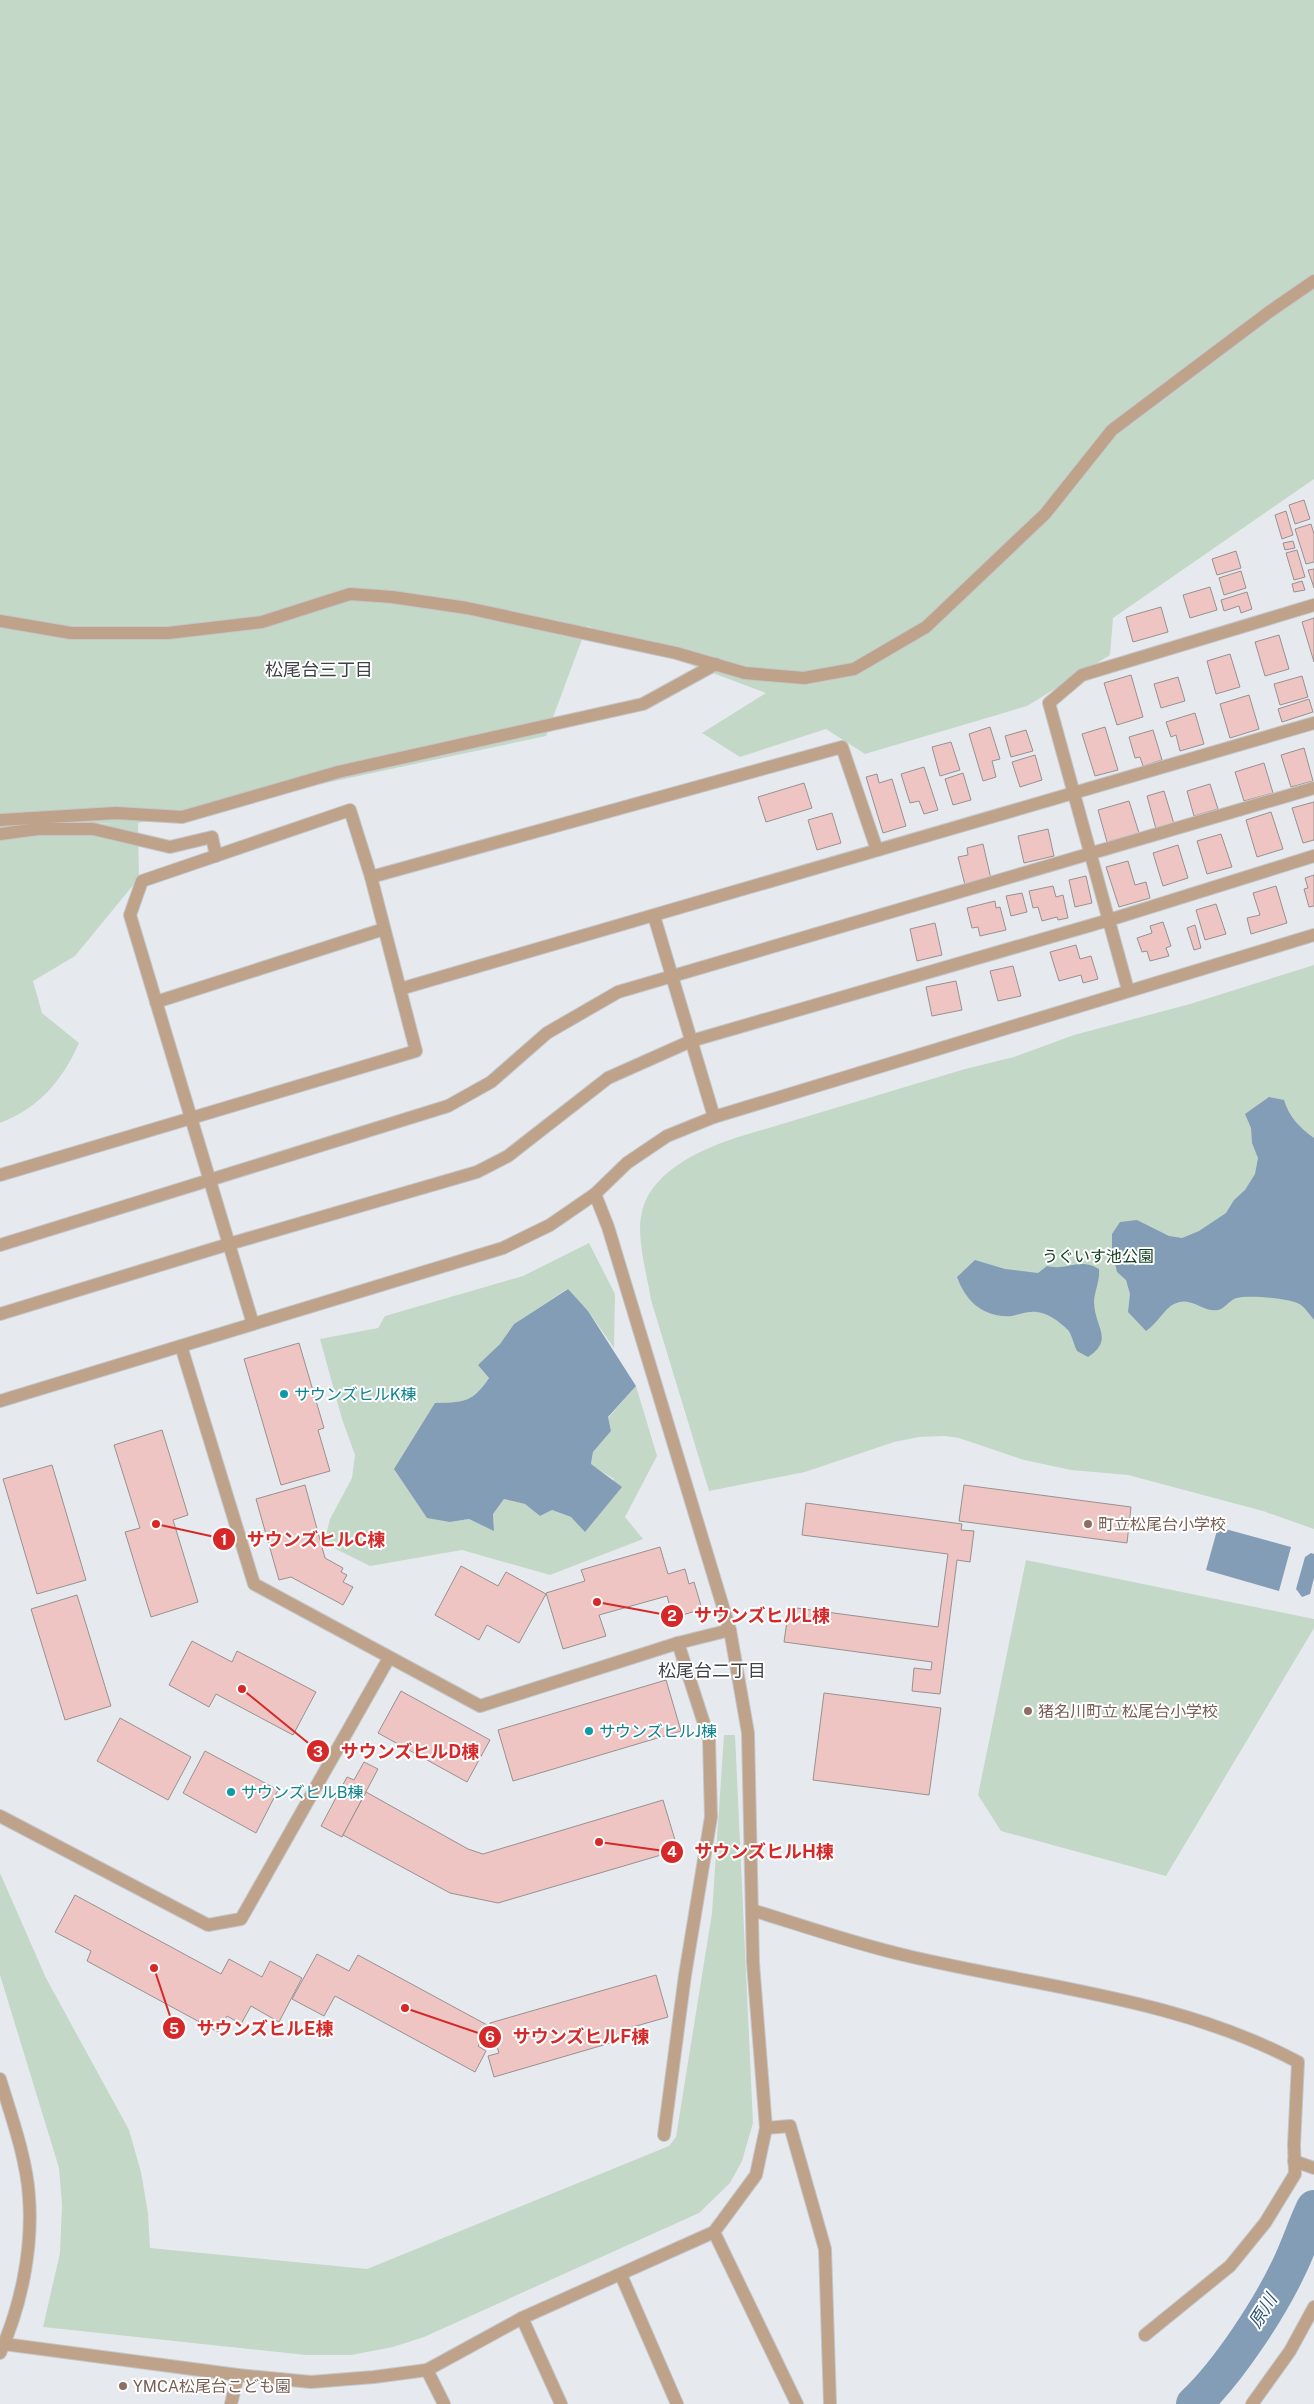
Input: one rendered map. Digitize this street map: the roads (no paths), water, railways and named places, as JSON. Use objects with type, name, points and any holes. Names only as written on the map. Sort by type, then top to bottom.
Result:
[{"type":"street","points":[[0,621],[71,633],[168,633],[262,622],[350,594],[392,597],[467,608],[676,653],[745,673],[804,678],[854,669],[926,627],[1045,514],[1112,430],[1269,312],[1314,281]]},
{"type":"street","points":[[1128,990],[1049,703],[1082,675],[1314,605]]},
{"type":"street","points":[[0,820],[116,813],[182,817],[338,772],[643,704],[716,664]]},
{"type":"street","points":[[400,989],[1314,723]]},
{"type":"street","points":[[371,877],[842,747],[877,850]]},
{"type":"street","points":[[0,1245],[448,1106],[491,1082],[547,1033],[618,992],[1314,788]]},
{"type":"street","points":[[0,1175],[191,1118],[416,1051],[371,877],[350,810],[142,880],[130,915],[191,1118],[209,1179],[253,1324]]},
{"type":"street","points":[[0,834],[38,829],[93,828],[170,847],[212,837],[216,856]]},
{"type":"street","points":[[0,1314],[229,1244],[477,1172],[508,1156],[608,1078],[691,1041],[1109,920],[1314,856]]},
{"type":"street","points":[[654,916],[714,1117]]},
{"type":"street","points":[[156,1002],[384,929]]},
{"type":"street","points":[[0,1401],[503,1248],[550,1225],[594,1194],[627,1163],[667,1136],[714,1117],[1314,935]]},
{"type":"street","points":[[0,2079],[17,2137],[30,2196],[30,2243],[22,2283],[2,2349],[311,2382],[374,2377],[427,2370],[522,2318],[714,2232],[756,2175],[766,2128],[753,1963],[748,1734],[730,1630],[608,1227],[594,1194]]},
{"type":"street","points":[[181,1346],[254,1584],[480,1706],[678,1643],[730,1630]]},
{"type":"street","points":[[664,2135],[684,1975],[711,1817],[709,1739],[678,1643]]},
{"type":"street","points":[[0,1816],[208,1926],[241,1919],[389,1658]]},
{"type":"street","points":[[752,1910],[908,1956],[1046,1983],[1198,2020],[1273,2048],[1298,2062],[1305,2164],[1295,2174],[1265,2223],[1230,2266],[1145,2334]]},
{"type":"street","points":[[766,2128],[790,2126],[825,2250],[830,2404]]},
{"type":"street","points":[[714,2232],[797,2404]]},
{"type":"street","points":[[621,2275],[677,2404]]},
{"type":"street","points":[[1252,2404],[1290,2351],[1314,2307]]},
{"type":"street","points":[[522,2318],[561,2404]]},
{"type":"street","points":[[427,2370],[444,2404]]},
{"type":"street","points":[[231,2404],[238,2374]]},
{"type":"water","points":[[1269,1097],[1284,1100],[1296,1122],[1314,1138],[1314,1320],[1301,1305],[1296,1303],[1270,1298],[1243,1297],[1234,1299],[1218,1310],[1207,1309],[1186,1302],[1174,1304],[1146,1331],[1128,1312],[1130,1294],[1126,1280],[1117,1272],[1112,1251],[1112,1234],[1120,1222],[1137,1220],[1169,1236],[1182,1238],[1199,1231],[1226,1213],[1234,1200],[1245,1190],[1255,1174],[1258,1158],[1252,1143],[1251,1128],[1245,1114]]},
{"type":"water","points":[[975,1260],[1005,1269],[1038,1273],[1047,1266],[1061,1267],[1085,1264],[1099,1269],[1094,1301],[1102,1338],[1096,1350],[1088,1357],[1077,1351],[1068,1330],[1046,1314],[1026,1312],[1012,1316],[1002,1316],[977,1307],[965,1294],[957,1277]]},
{"type":"water","points":[[568,1289],[588,1311],[636,1386],[608,1417],[611,1431],[593,1452],[591,1464],[622,1487],[585,1532],[571,1517],[552,1510],[540,1516],[525,1504],[504,1499],[493,1514],[494,1531],[469,1519],[450,1522],[427,1518],[394,1469],[435,1403],[460,1401],[472,1397],[489,1378],[478,1365],[500,1344],[514,1324]]},
{"type":"water","points":[[1218,1527],[1291,1547],[1279,1591],[1206,1570]]},
{"type":"water","points":[[1311,1553],[1314,1554],[1314,1578],[1310,1594],[1302,1597],[1296,1589],[1305,1557]]},
{"type":"waterway","name":"原川","points":[[1194,2404],[1221,2374],[1260,2319],[1282,2282],[1314,2208]]},
{"type":"place","name":"サウンズヒルK棟","points":[[284,1394]]},
{"type":"place","name":"サウンズヒルC棟","points":[[156,1524]]},
{"type":"place","name":"町立松尾台小学校","points":[[1088,1524]]},
{"type":"place","name":"サウンズヒルL棟","points":[[597,1602]]},
{"type":"place","name":"サウンズヒルD棟","points":[[242,1689]]},
{"type":"place","name":"猪名川町立 松尾台小学校","points":[[1028,1711]]},
{"type":"place","name":"サウンズヒルJ棟","points":[[589,1731]]},
{"type":"place","name":"サウンズヒルB棟","points":[[231,1792]]},
{"type":"place","name":"サウンズヒルH棟","points":[[599,1842]]},
{"type":"place","name":"サウンズヒルE棟","points":[[154,1968]]},
{"type":"place","name":"サウンズヒルF棟","points":[[405,2008]]},
{"type":"place","name":"YMCA松尾台こども園","points":[[123,2386]]},
{"type":"district","name":"松尾台三丁目","points":[[319,670]]},
{"type":"district","name":"松尾台二丁目","points":[[712,1671]]},
{"type":"park label","name":"うぐいす池公園","points":[[1098,1256]]}]
